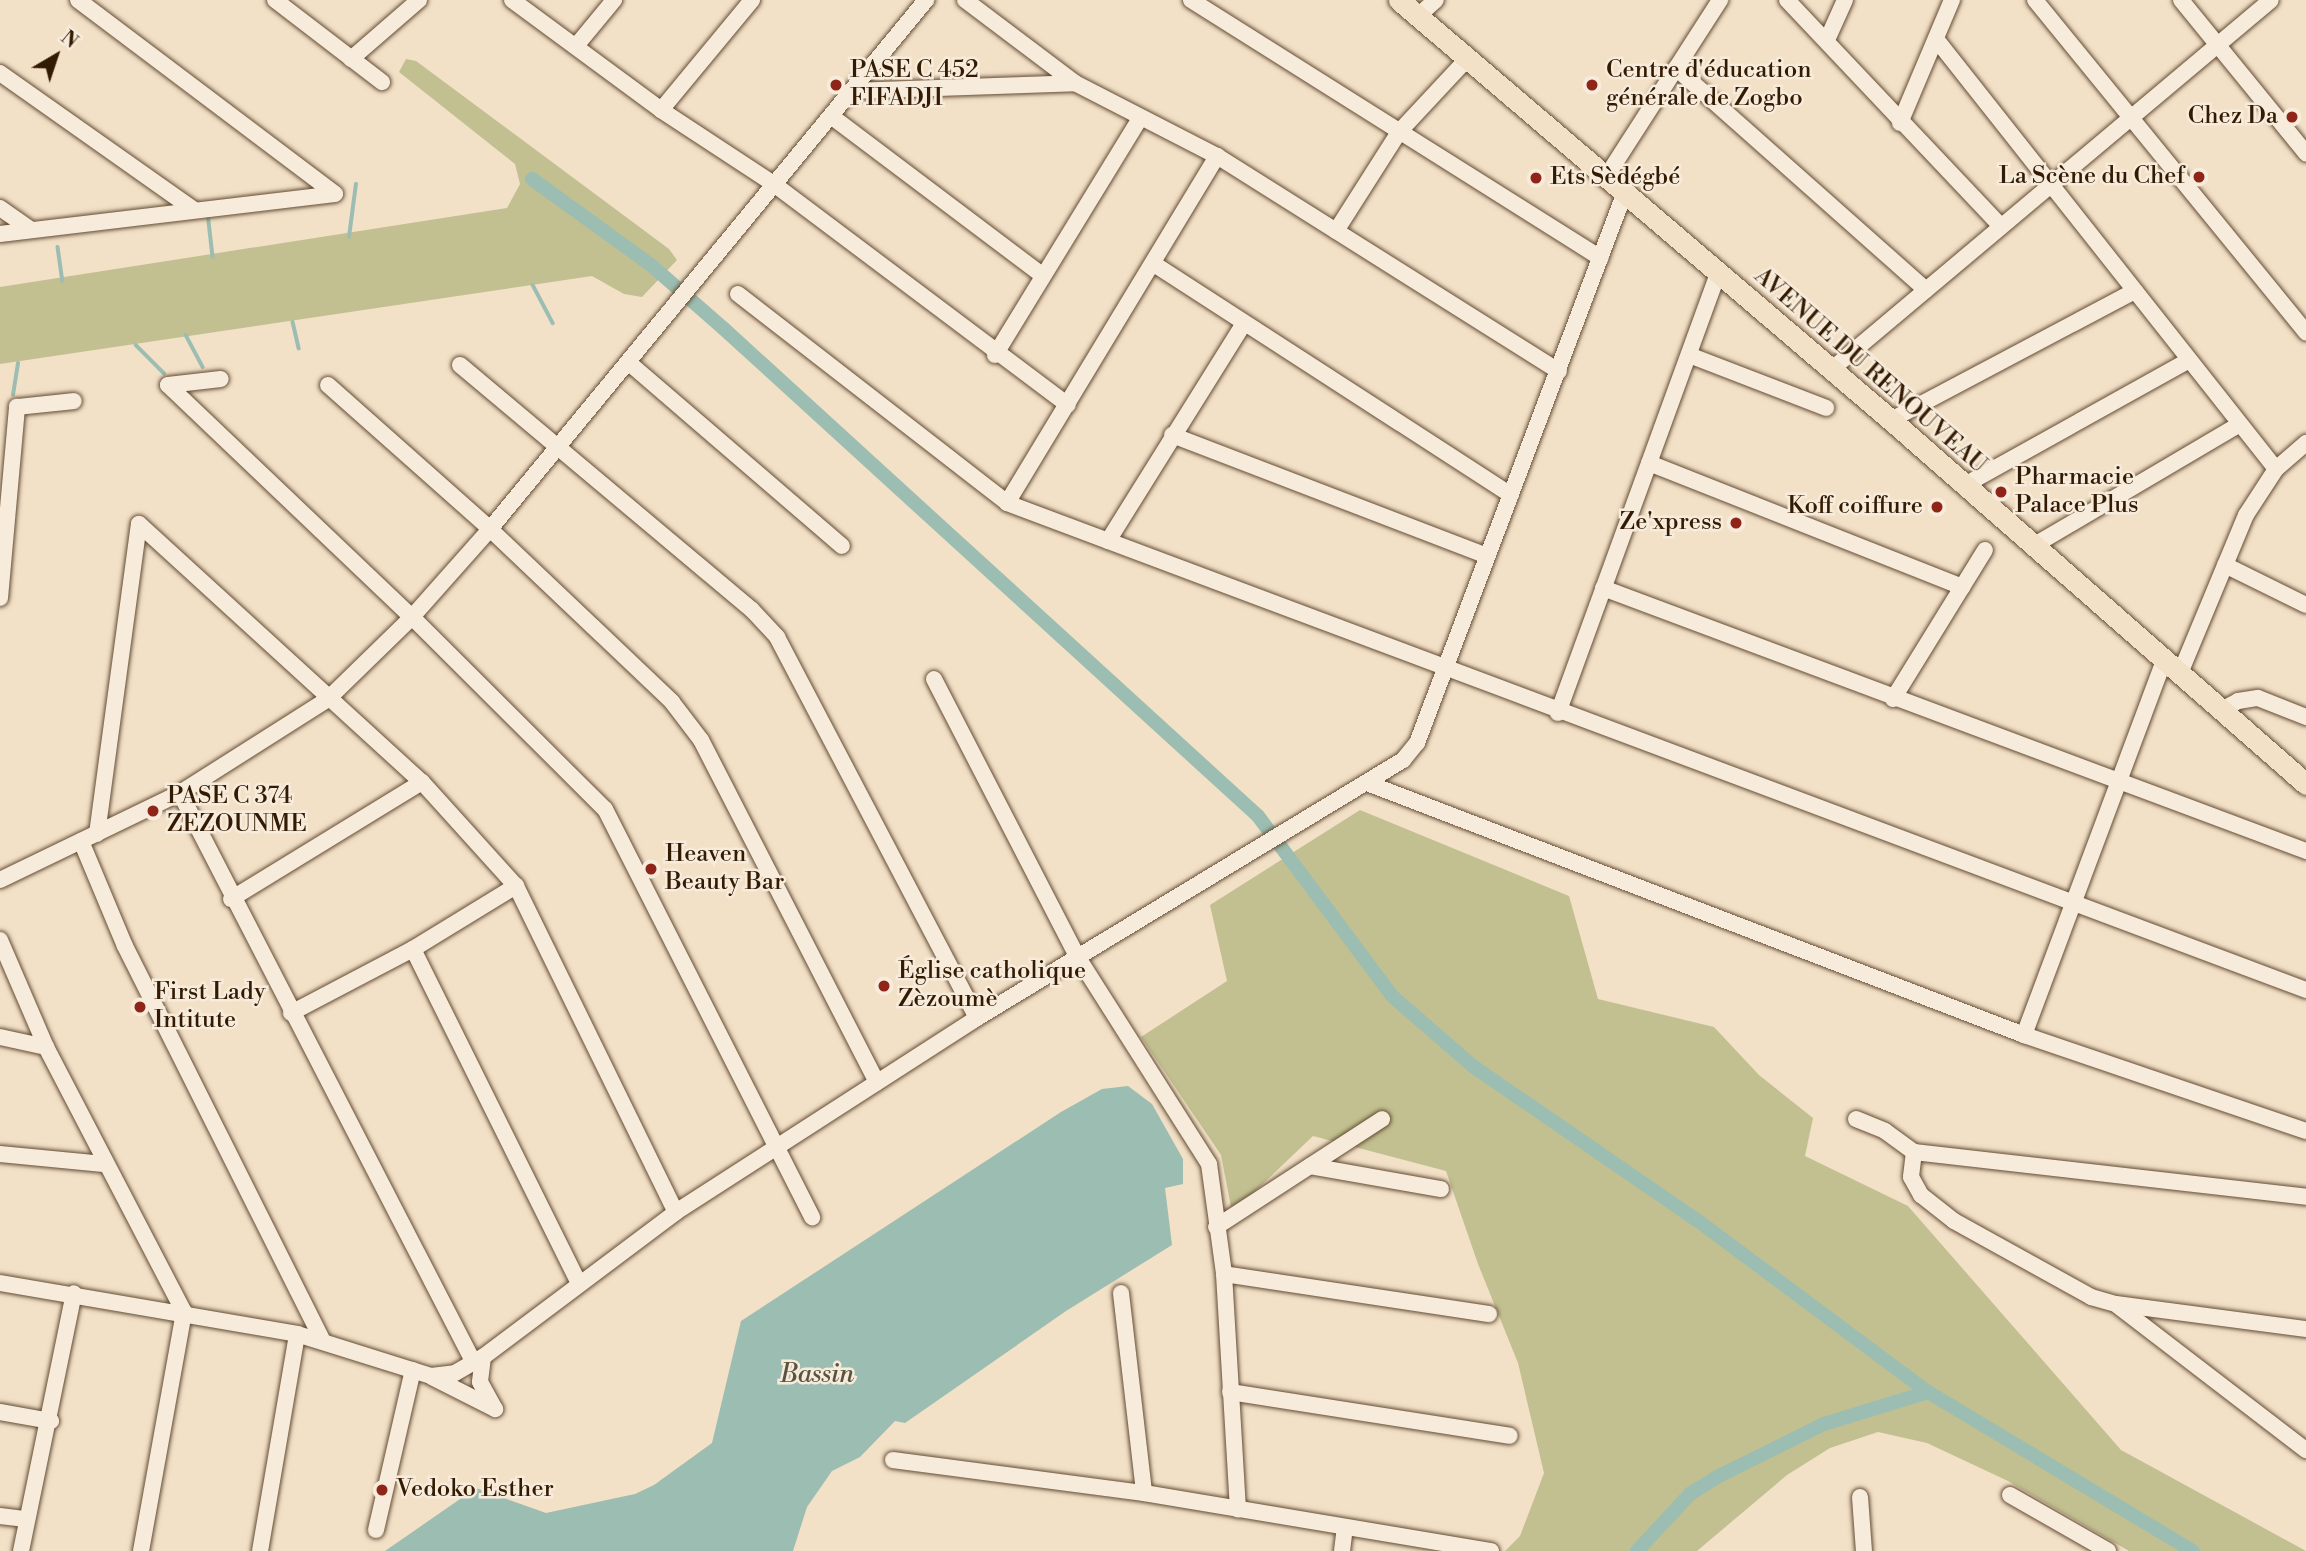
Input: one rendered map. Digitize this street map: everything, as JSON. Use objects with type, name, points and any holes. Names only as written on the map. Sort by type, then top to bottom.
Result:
[{"type":"main road","name":"AVENUE DU RENOUVEAU","points":[[1399,0],[1625,192],[1718,275],[1832,369],[2033,547],[2225,709],[2306,784]]},
{"type":"street","points":[[0,233],[335,194],[78,0]]},
{"type":"street","points":[[275,0],[382,82]]},
{"type":"street","points":[[352,59],[419,0]]},
{"type":"street","points":[[512,0],[661,110],[775,185],[995,355],[1068,405]]},
{"type":"street","points":[[576,46],[614,0]]},
{"type":"street","points":[[661,110],[751,0]]},
{"type":"street","points":[[0,880],[180,793],[328,699],[412,617],[490,529],[926,0]]},
{"type":"street","points":[[965,0],[1075,83],[1217,156],[1559,371]]},
{"type":"street","points":[[1191,0],[1601,258]]},
{"type":"street","points":[[1418,16],[1436,0]]},
{"type":"street","points":[[1606,177],[1720,0]]},
{"type":"street","points":[[1787,0],[1827,40],[1900,123],[2001,226]]},
{"type":"street","points":[[1827,40],[1845,0]]},
{"type":"street","points":[[1900,123],[1952,0]]},
{"type":"street","points":[[2035,0],[2306,332]]},
{"type":"street","points":[[2181,0],[2306,153]]},
{"type":"street","points":[[1832,369],[2271,0]]},
{"type":"street","points":[[1936,39],[2053,183],[2276,469]]},
{"type":"street","points":[[1336,231],[1399,132],[1468,58]]},
{"type":"street","points":[[1676,68],[1926,289]]},
{"type":"street","points":[[0,74],[194,210]]},
{"type":"street","points":[[851,91],[1075,83]]},
{"type":"street","points":[[831,116],[1042,275]]},
{"type":"street","points":[[995,355],[1140,118]]},
{"type":"street","points":[[1007,503],[1217,156]]},
{"type":"street","points":[[431,1376],[455,1373],[478,1360],[578,1282],[676,1212],[977,1018],[1269,844],[1367,783],[1410,752],[1559,371],[1625,192]]},
{"type":"street","points":[[0,208],[31,230]]},
{"type":"street","points":[[1154,264],[1511,495]]},
{"type":"street","points":[[1558,713],[1718,275]]},
{"type":"street","points":[[1891,420],[2135,291]]},
{"type":"street","points":[[738,294],[1007,503],[1558,713],[2306,990]]},
{"type":"street","points":[[1108,541],[1244,323]]},
{"type":"street","points":[[1689,355],[1826,408]]},
{"type":"street","points":[[1963,486],[2189,360]]},
{"type":"street","points":[[628,362],[842,546]]},
{"type":"street","points":[[460,365],[559,444],[752,610],[777,637],[977,1018]]},
{"type":"street","points":[[221,379],[168,385],[412,617],[605,809],[812,1217]]},
{"type":"street","points":[[328,385],[490,529],[672,702],[701,740],[877,1082]]},
{"type":"street","points":[[0,598],[17,407],[74,401]]},
{"type":"street","points":[[2033,547],[2240,424]]},
{"type":"street","points":[[1172,435],[1487,556]]},
{"type":"street","points":[[2024,1035],[2118,783],[2173,664],[2225,565],[2246,515],[2276,469],[2306,443]]},
{"type":"street","points":[[1649,463],[1962,587]]},
{"type":"street","points":[[96,834],[139,524],[422,782],[516,886],[676,1212]]},
{"type":"street","points":[[1893,699],[1985,550]]},
{"type":"street","points":[[2225,565],[2306,605]]},
{"type":"street","points":[[1603,588],[1893,699],[2306,851]]},
{"type":"street","points":[[933,679],[1077,956],[1209,1164],[1224,1275],[1238,1510]]},
{"type":"street","points":[[2225,709],[2238,701],[2258,698],[2306,717]]},
{"type":"street","points":[[231,899],[422,782]]},
{"type":"street","points":[[1367,783],[2024,1035],[2306,1131]]},
{"type":"street","points":[[0,1283],[74,1293],[297,1334],[431,1376],[495,1409],[480,1382],[478,1360],[231,899],[180,793]]},
{"type":"street","points":[[81,841],[125,946],[323,1341]]},
{"type":"street","points":[[291,1013],[414,949],[516,886]]},
{"type":"street","points":[[0,940],[46,1047],[104,1164],[184,1312],[141,1551]]},
{"type":"street","points":[[414,949],[578,1282]]},
{"type":"street","points":[[0,1037],[46,1047]]},
{"type":"street","points":[[1216,1227],[1382,1119]]},
{"type":"street","points":[[1856,1119],[1885,1131],[1914,1152],[2306,1198]]},
{"type":"street","points":[[1914,1152],[1910,1177],[1921,1195],[1954,1221],[2091,1297],[2116,1304],[2306,1329]]},
{"type":"street","points":[[0,1154],[104,1164]]},
{"type":"street","points":[[1310,1166],[1441,1189]]},
{"type":"street","points":[[1224,1275],[1489,1314]]},
{"type":"street","points":[[21,1551],[24,1519],[51,1420],[74,1293]]},
{"type":"street","points":[[1121,1293],[1144,1493]]},
{"type":"street","points":[[2116,1304],[2306,1450]]},
{"type":"street","points":[[260,1551],[297,1334]]},
{"type":"street","points":[[376,1530],[413,1370]]},
{"type":"street","points":[[1230,1392],[1510,1436]]},
{"type":"street","points":[[0,1412],[51,1420]]},
{"type":"street","points":[[892,1460],[1144,1493],[1491,1551]]},
{"type":"street","points":[[2010,1495],[2108,1551]]},
{"type":"street","points":[[1860,1497],[1864,1551]]},
{"type":"street","points":[[0,1516],[24,1519]]},
{"type":"street","points":[[1342,1551],[1345,1528]]},
{"type":"shaded area","points":[[406,59],[416,61],[669,249],[677,260],[642,297],[624,294],[592,276],[0,364],[0,287],[507,208],[520,184],[515,164],[399,72]]},
{"type":"shaded area","points":[[1360,810],[1569,896],[1598,999],[1714,1027],[1759,1075],[1813,1118],[1805,1156],[1908,1206],[2121,1450],[2306,1551],[2129,1551],[2008,1481],[1927,1443],[1878,1432],[1830,1448],[1787,1475],[1697,1551],[1505,1551],[1520,1536],[1544,1473],[1518,1363],[1478,1264],[1446,1171],[1313,1136],[1248,1198],[1231,1207],[1221,1155],[1141,1037],[1227,981],[1210,905]]},
{"type":"water","name":"Bassin","points":[[1128,1086],[1152,1104],[1183,1159],[1183,1184],[1165,1188],[1172,1245],[1066,1311],[905,1423],[895,1421],[860,1457],[832,1471],[807,1507],[793,1551],[385,1551],[476,1488],[546,1513],[635,1494],[654,1485],[712,1443],[741,1321],[1061,1112],[1102,1089]]},
{"type":"waterway","points":[[532,179],[651,265],[723,328],[1258,816],[1392,996],[1474,1067],[1697,1220],[1928,1392],[2193,1551]]},
{"type":"waterway","points":[[349,237],[356,184]]},
{"type":"waterway","points":[[208,213],[213,257]]},
{"type":"waterway","points":[[58,247],[63,281]]},
{"type":"waterway","points":[[533,285],[553,323]]},
{"type":"waterway","points":[[293,322],[299,348]]},
{"type":"waterway","points":[[186,335],[203,367]]},
{"type":"waterway","points":[[136,345],[164,373]]},
{"type":"waterway","points":[[13,395],[18,363]]},
{"type":"waterway","points":[[1637,1551],[1690,1494],[1717,1477],[1824,1424],[1928,1392]]},
{"type":"place","name":"PASE C 452 FIFADJI","points":[[836,85]]},
{"type":"place","name":"Centre d'éducation générale de Zogbo","points":[[1592,85]]},
{"type":"place","name":"Chez Da","points":[[2292,117]]},
{"type":"place","name":"La Scène du Chef","points":[[2199,177]]},
{"type":"place","name":"Ets Sèdégbé","points":[[1536,178]]},
{"type":"place","name":"Pharmacie Palace Plus","points":[[2001,492]]},
{"type":"place","name":"Koff coiffure","points":[[1937,507]]},
{"type":"place","name":"Ze'xpress","points":[[1736,523]]},
{"type":"place","name":"PASE C 374 ZEZOUNME","points":[[153,811]]},
{"type":"place","name":"Heaven Beauty Bar","points":[[651,869]]},
{"type":"place","name":"Église catholique Zèzoumè","points":[[884,986]]},
{"type":"place","name":"First Lady Intitute","points":[[140,1007]]},
{"type":"place","name":"Vedoko Esther","points":[[382,1490]]}]
